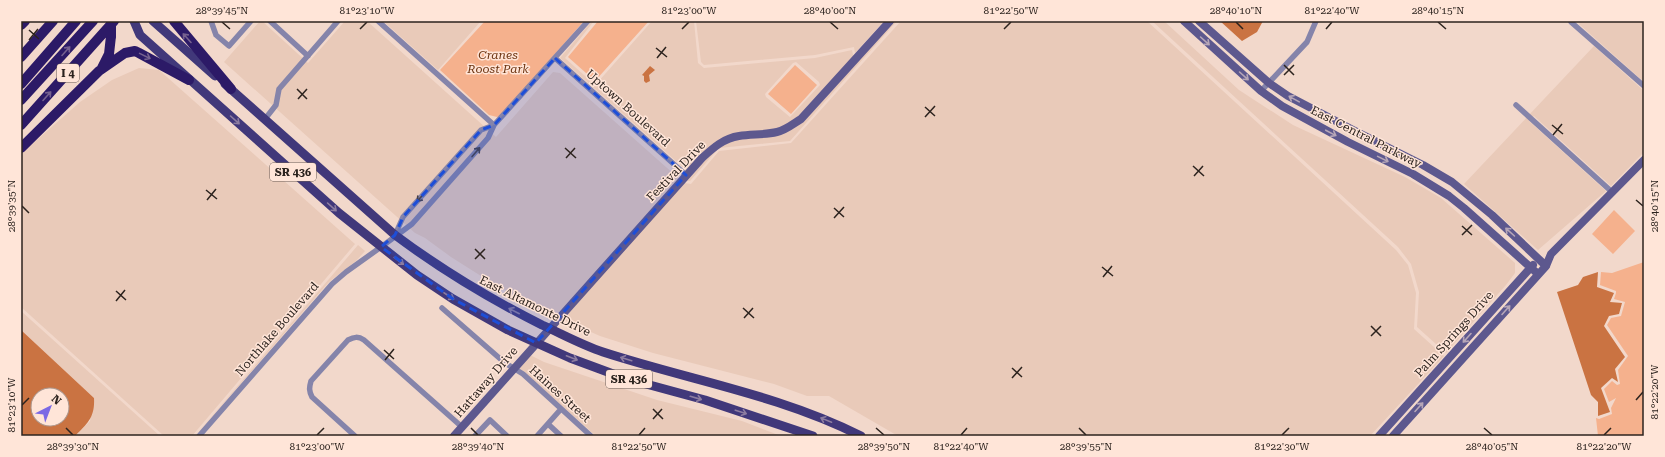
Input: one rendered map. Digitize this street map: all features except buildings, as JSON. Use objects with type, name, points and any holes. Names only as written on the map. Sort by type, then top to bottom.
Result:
[{"type":"highway","points":[[21,25],[24,21]]},
{"type":"highway","points":[[21,57],[53,21]]},
{"type":"highway","points":[[21,84],[76,21]]},
{"type":"highway","points":[[21,100],[93,21]]},
{"type":"highway","points":[[21,148],[104,65],[109,54],[111,21]]},
{"type":"highway","name":"I 4","points":[[21,125],[114,21]]},
{"type":"highway","points":[[174,21],[231,89]]},
{"type":"highway","points":[[99,71],[125,54],[134,51],[189,80]]},
{"type":"main road","name":"SR 436","points":[[134,21],[140,35],[339,213],[417,274],[454,299],[508,330],[570,358],[624,378],[705,400],[813,436]]},
{"type":"main road","name":"SR 436","points":[[153,21],[231,89]]},
{"type":"main road","name":"Festival Drive","points":[[536,343],[702,158],[721,142],[739,136],[777,132],[801,119],[890,21]]},
{"type":"main road","name":"East Central Parkway","points":[[1184,21],[1261,91],[1300,117],[1413,174],[1449,196],[1538,274]]},
{"type":"main road","name":"East Central Parkway","points":[[1198,21],[1269,83],[1311,108],[1423,165],[1452,182],[1477,202],[1546,266]]},
{"type":"main road","name":"East Altamonte Drive","points":[[231,89],[395,235],[471,288],[549,328],[601,351],[646,365],[751,393],[803,411],[861,436]]},
{"type":"main road","name":"Palm Springs Drive","points":[[1393,436],[1546,266],[1551,254],[1644,160]]},
{"type":"main road","name":"Palm Springs Drive","points":[[1379,436],[1539,259],[1551,254]]},
{"type":"main road","name":"Hattaway Drive","points":[[454,436],[536,343]]},
{"type":"street","points":[[211,21],[216,34],[229,46],[251,21]]},
{"type":"street","points":[[270,21],[308,56]]},
{"type":"street","points":[[328,21],[333,26]]},
{"type":"street","points":[[265,119],[276,105],[279,89],[338,21]]},
{"type":"street","points":[[378,21],[494,125]]},
{"type":"street","points":[[395,235],[403,217],[481,130],[494,125],[588,21]]},
{"type":"street","points":[[1261,91],[1307,42],[1316,21]]},
{"type":"street","points":[[1571,22],[1644,86]]},
{"type":"street","name":"Uptown Boulevard","points":[[555,58],[686,175]]},
{"type":"street","points":[[1516,105],[1612,192]]},
{"type":"street","name":"Northlake Boulevard","points":[[199,436],[332,284],[395,235],[412,224],[488,138],[494,125]]},
{"type":"street","name":"Haines Street","points":[[442,308],[505,363],[523,374],[591,436]]},
{"type":"street","points":[[355,436],[312,397],[309,387],[311,381],[348,340],[353,337],[359,337],[364,340],[462,427]]},
{"type":"street","points":[[537,436],[561,409]]},
{"type":"street","points":[[475,436],[490,420],[507,436]]},
{"type":"street","points":[[548,424],[562,436]]},
{"type":"highlighted area","points":[[555,58],[686,175],[536,343],[453,299],[381,247],[395,235],[403,217],[481,130],[494,125]]},
{"type":"shaded area","points":[[260,21],[262,21],[308,63],[345,21],[367,21],[496,137],[553,72],[560,73],[684,183],[691,184],[719,151],[791,143],[901,21],[1147,21],[1396,250],[1408,265],[1416,293],[1414,329],[1444,356],[1370,436],[898,436],[829,396],[807,396],[774,384],[653,353],[600,336],[548,313],[492,283],[451,257],[425,238],[415,233],[224,62]]},
{"type":"shaded area","points":[[383,21],[481,21],[438,70]]},
{"type":"shaded area","points":[[592,21],[594,21],[565,58],[594,84],[597,83],[652,21],[694,21],[698,63],[704,68],[815,58],[852,50],[853,55],[855,56],[799,116],[785,126],[776,129],[739,133],[686,170],[560,58]],"holes":[[[796,62],[819,82],[820,85],[790,117],[766,97],[765,94],[793,63]]]},
{"type":"shaded area","points":[[696,21],[884,21],[855,53],[854,47],[815,55],[704,65],[701,62]]},
{"type":"shaded area","points":[[894,21],[897,21],[790,141],[719,148],[690,181],[685,181],[704,160],[722,145],[739,139],[767,137],[817,107]]},
{"type":"shaded area","points":[[1152,21],[1164,21],[1239,90],[1293,125],[1405,177],[1441,198],[1515,263],[1515,273],[1506,285],[1446,353],[1417,327],[1419,292],[1411,264],[1398,247]]},
{"type":"shaded area","points":[[1220,21],[1263,21],[1257,32],[1242,41]]},
{"type":"shaded area","points":[[1581,21],[1641,21],[1644,24],[1644,82],[1579,24]]},
{"type":"shaded area","points":[[1594,46],[1644,91],[1644,152],[1611,186],[1534,116],[1529,121],[1606,191],[1538,250],[1464,184]]},
{"type":"shaded area","points":[[650,66],[655,70],[649,75],[650,81],[646,83],[644,81],[644,76],[642,75]]},
{"type":"shaded area","points":[[139,68],[159,70],[355,244],[192,436],[164,436],[21,307],[21,154],[80,102],[112,80]]},
{"type":"shaded area","points":[[358,245],[365,251],[356,261],[329,282],[195,436]]},
{"type":"shaded area","points":[[1598,272],[1597,287],[1614,293],[1610,302],[1622,303],[1619,314],[1609,316],[1604,326],[1625,357],[1615,369],[1618,382],[1612,378],[1601,388],[1610,412],[1598,416],[1598,402],[1591,395],[1557,292],[1578,285],[1583,277]]},
{"type":"shaded area","points":[[21,311],[160,436],[75,436],[90,421],[94,398],[21,330]]},
{"type":"shaded area","points":[[21,330],[94,398],[94,405],[90,419],[75,436],[21,436]]},
{"type":"shaded area","points":[[530,355],[544,362],[657,400],[742,421],[781,436],[596,436],[519,368]]},
{"type":"green space","name":"Cranes Roost Park","points":[[485,21],[584,21],[500,116],[497,117],[489,115],[440,70]]},
{"type":"green space","points":[[598,21],[649,21],[595,81],[568,57]]},
{"type":"green space","points":[[795,65],[817,85],[791,114],[768,94]]},
{"type":"green space","points":[[1614,210],[1635,231],[1613,254],[1592,234]]},
{"type":"green space","points":[[1644,262],[1644,436],[1598,436],[1596,418],[1599,419],[1612,414],[1611,408],[1616,398],[1609,402],[1604,389],[1612,381],[1617,385],[1620,384],[1618,370],[1628,356],[1607,325],[1611,318],[1621,316],[1625,302],[1614,299],[1616,291],[1600,285],[1601,272],[1612,273]]}]
